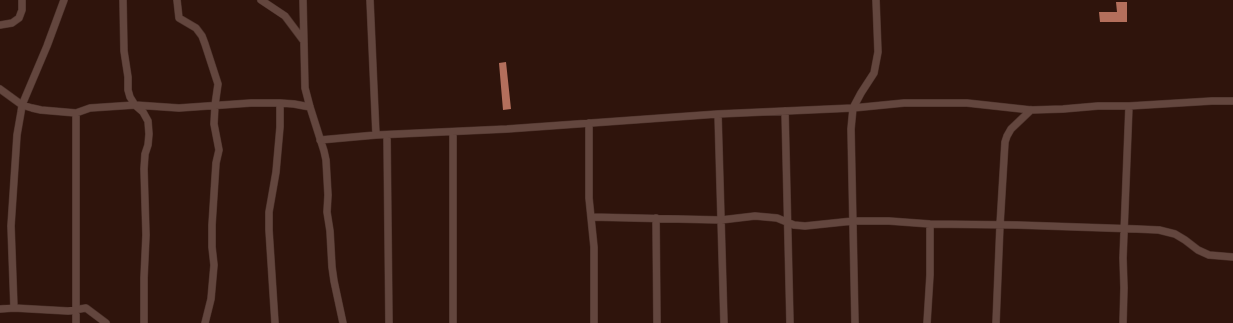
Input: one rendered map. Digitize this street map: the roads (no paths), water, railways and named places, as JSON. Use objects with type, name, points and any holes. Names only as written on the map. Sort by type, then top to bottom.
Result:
[{"type":"street","points":[[0,25],[12,23],[19,18],[22,10],[22,0]]},
{"type":"street","points":[[14,308],[11,226],[17,135],[22,105],[47,46],[64,0]]},
{"type":"street","points":[[123,0],[124,51],[128,77],[128,90],[135,105],[143,112],[148,121],[149,134],[144,169],[146,235],[144,323]]},
{"type":"street","points":[[177,0],[179,18],[196,28],[206,44],[218,84],[214,124],[219,150],[216,163],[212,225],[214,265],[211,299],[205,323]]},
{"type":"street","points":[[261,0],[285,16],[303,40]]},
{"type":"street","points":[[302,0],[305,88],[324,151],[327,171],[327,212],[330,231],[332,266],[343,323]]},
{"type":"street","points":[[370,0],[376,135]]},
{"type":"street","points":[[855,323],[853,108],[874,73],[878,52],[876,0]]},
{"type":"street","points":[[0,89],[22,105],[41,110],[76,113],[90,108],[135,105],[179,108],[252,103],[280,103],[310,107]]},
{"type":"street","points":[[320,140],[376,135],[453,132],[718,114],[853,108],[904,103],[967,103],[1031,110],[1233,101]]},
{"type":"street","points":[[275,323],[269,212],[277,162],[280,103]]},
{"type":"street","points":[[1123,323],[1123,258],[1129,106]]},
{"type":"street","points":[[996,323],[1005,142],[1011,129],[1031,110]]},
{"type":"street","points":[[785,111],[790,323]]},
{"type":"street","points":[[76,113],[76,323]]},
{"type":"street","points":[[718,114],[724,323]]},
{"type":"street","points":[[589,123],[589,198],[594,248],[594,323]]},
{"type":"street","points":[[453,132],[453,323]]},
{"type":"street","points":[[388,135],[389,323]]},
{"type":"street","points":[[590,217],[721,220],[755,216],[777,218],[794,225],[805,226],[853,221],[889,221],[930,224],[1000,224],[1159,230],[1175,234],[1186,240],[1198,250],[1209,255],[1233,257]]},
{"type":"street","points":[[656,218],[657,323]]},
{"type":"street","points":[[927,323],[930,275],[930,224]]},
{"type":"street","points":[[0,309],[14,308],[68,311],[86,308],[106,323]]}]
